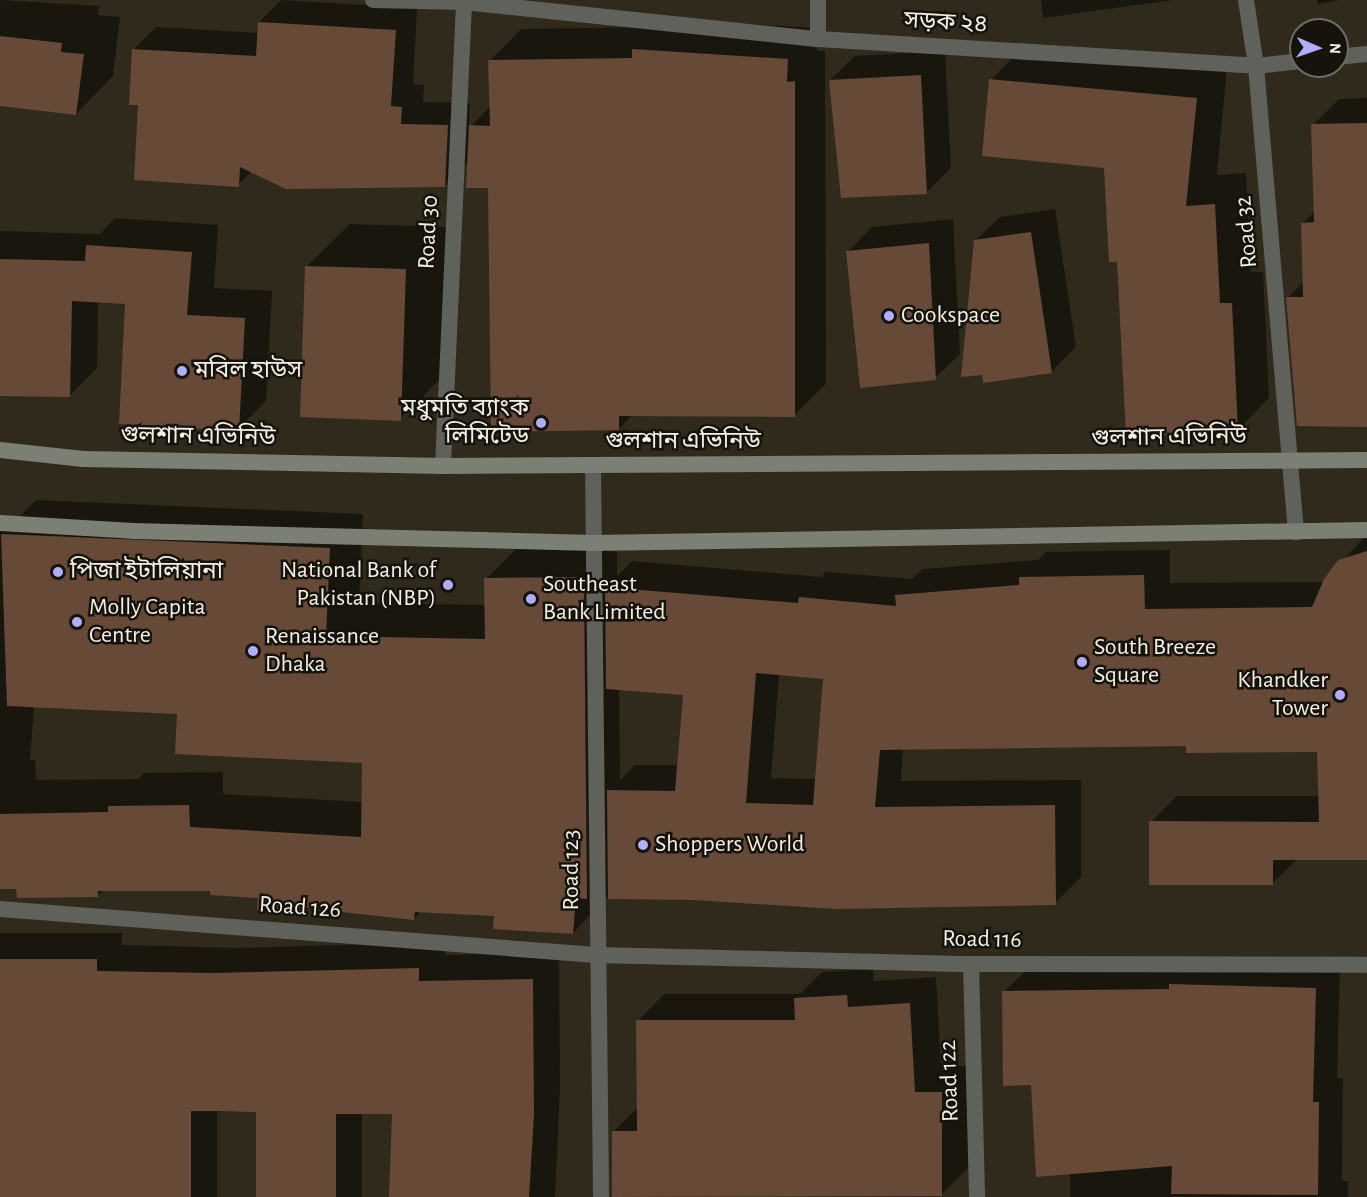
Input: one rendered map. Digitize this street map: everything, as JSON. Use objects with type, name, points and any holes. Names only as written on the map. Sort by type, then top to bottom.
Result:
[{"type":"main road","name":"গুলশান এভিনিউ","points":[[0,450],[84,459],[443,466],[1367,460]]},
{"type":"main road","points":[[0,523],[133,531],[593,543],[1367,530]]},
{"type":"street","name":"সড়ক ২৪","points":[[373,0],[464,1],[818,39],[1256,66],[1289,62]]},
{"type":"street","points":[[818,0],[818,39]]},
{"type":"street","name":"Road 32","points":[[1246,0],[1256,66],[1292,461],[1296,532]]},
{"type":"street","name":"Road 30","points":[[443,466],[464,1]]},
{"type":"street","points":[[1349,56],[1367,54]]},
{"type":"street","name":"Road 123","points":[[593,466],[596,954],[601,1197]]},
{"type":"street","name":"Road 126","points":[[0,909],[596,954]]},
{"type":"street","name":"Road 116","points":[[596,954],[970,964],[1367,965]]},
{"type":"street","name":"Road 122","points":[[970,964],[977,1197]]},
{"type":"building","points":[[258,22],[396,30],[391,106],[402,107],[401,124],[448,125],[445,187],[286,189],[240,167],[239,187],[134,180],[138,105],[129,105],[132,49],[256,56]]},
{"type":"building","points":[[0,36],[62,43],[61,52],[84,54],[76,115],[0,106]]},
{"type":"building","points":[[632,49],[788,59],[787,82],[795,81],[795,417],[619,416],[619,430],[491,432],[488,188],[466,188],[469,125],[490,126],[488,60],[632,58]]},
{"type":"building","points":[[921,75],[927,194],[841,198],[829,80]]},
{"type":"building","points":[[989,79],[1197,98],[1186,206],[1215,204],[1220,303],[1232,303],[1238,431],[1126,437],[1117,262],[1109,262],[1104,168],[982,156]]},
{"type":"building","points":[[1367,123],[1367,427],[1297,426],[1286,297],[1303,297],[1301,223],[1314,222],[1311,124]]},
{"type":"building","points":[[1031,232],[1052,373],[983,383],[982,375],[961,377],[974,240]]},
{"type":"building","name":"Cookspace","points":[[929,243],[936,380],[860,388],[846,251]]},
{"type":"building","points":[[86,245],[192,252],[187,315],[245,318],[239,431],[119,424],[125,304],[72,301],[70,397],[0,396],[0,259],[85,261]]},
{"type":"building","points":[[305,266],[406,269],[401,421],[300,417]]},
{"type":"building","points":[[1,534],[330,548],[326,636],[485,639],[484,578],[579,577],[579,585],[584,585],[587,899],[576,898],[573,934],[493,929],[494,916],[415,912],[414,920],[306,908],[306,914],[257,910],[258,898],[210,895],[210,891],[98,891],[98,897],[17,898],[16,889],[0,889],[0,814],[108,812],[108,806],[189,805],[190,827],[361,837],[362,763],[175,754],[177,714],[7,706]]},
{"type":"building","points":[[1367,551],[1367,860],[1273,860],[1273,885],[1149,885],[1149,821],[1319,822],[1317,752],[1186,753],[1186,746],[880,750],[875,807],[1055,805],[1056,905],[836,909],[693,900],[608,899],[607,790],[675,791],[683,695],[606,689],[605,587],[798,603],[799,597],[896,606],[895,595],[1019,585],[1019,577],[1144,575],[1145,609],[1312,607],[1324,579],[1338,560]],"holes":[[[756,673],[823,679],[813,805],[746,803]]]},
{"type":"building","points":[[0,959],[97,959],[97,971],[213,973],[419,968],[419,981],[533,979],[534,1115],[529,1197],[389,1197],[392,1114],[336,1114],[336,1197],[256,1197],[256,1112],[191,1111],[191,1197],[0,1197]]},
{"type":"building","points":[[1169,984],[1316,988],[1313,1102],[1319,1102],[1318,1195],[1171,1194],[1172,1166],[1036,1177],[1031,1085],[1003,1086],[1002,991],[1169,989]]},
{"type":"building","points":[[847,995],[848,1007],[910,1003],[915,1092],[942,1092],[942,1196],[612,1197],[612,1131],[637,1131],[636,1020],[795,1020],[794,998]]},
{"type":"place","name":"Cookspace","points":[[889,316]]},
{"type":"place","name":"মবিল হাউস","points":[[182,371]]},
{"type":"place","name":"মধুমতি ব্যাংক লিমিটেড","points":[[541,423]]},
{"type":"place","name":"পিজা ইটালিয়ানা","points":[[58,572]]},
{"type":"place","name":"National Bank of Pakistan (NBP)","points":[[448,585]]},
{"type":"place","name":"Southeast Bank Limited","points":[[531,599]]},
{"type":"place","name":"Molly Capita Centre","points":[[77,622]]},
{"type":"place","name":"Renaissance Dhaka","points":[[253,651]]},
{"type":"place","name":"South Breeze Square","points":[[1082,662]]},
{"type":"place","name":"Khandker Tower","points":[[1340,695]]},
{"type":"place","name":"Shoppers World","points":[[643,845]]}]
